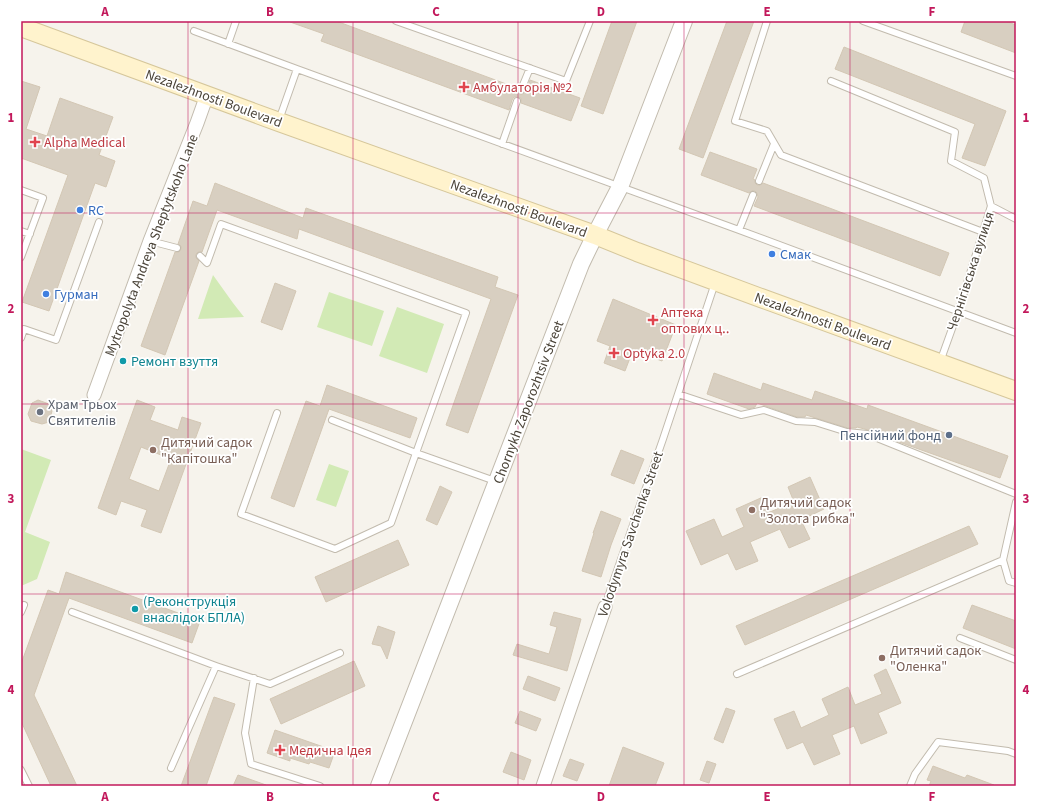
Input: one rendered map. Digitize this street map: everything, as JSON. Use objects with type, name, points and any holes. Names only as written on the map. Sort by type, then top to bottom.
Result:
[{"type":"main road","name":"Nezalezhnosti Boulevard","points":[[26,27],[278,122],[595,235],[939,364],[1016,391]]},
{"type":"street","name":"Chornykh Zaporozhtsiv Street","points":[[379,786],[581,264],[620,187],[684,21]]},
{"type":"street","name":"Mytropolyta Andreya Sheptytskoho Lane","points":[[94,395],[150,241],[198,123],[207,95]]},
{"type":"street","name":"Volodymyra Savchenka Street","points":[[543,786],[605,607]]},
{"type":"lane","points":[[228,44],[236,21]]},
{"type":"lane","points":[[396,21],[566,81],[590,21]]},
{"type":"lane","points":[[767,21],[735,121],[767,131],[780,155],[983,232]]},
{"type":"lane","points":[[863,21],[1016,76]]},
{"type":"lane","points":[[194,31],[1016,333]]},
{"type":"lane","points":[[521,90],[530,68]]},
{"type":"lane","points":[[278,122],[297,69]]},
{"type":"lane","name":"Чернігівська вулиця","points":[[831,81],[955,132],[951,161],[984,178],[991,206],[958,312],[939,364]]},
{"type":"lane","points":[[502,144],[517,101]]},
{"type":"lane","points":[[759,181],[774,144]]},
{"type":"lane","points":[[21,190],[43,198],[21,257]]},
{"type":"lane","points":[[739,230],[753,195]]},
{"type":"lane","points":[[991,206],[1016,219]]},
{"type":"lane","points":[[21,338],[23,328],[56,340],[99,222]]},
{"type":"lane","points":[[200,256],[207,263],[221,224],[466,313],[391,524],[335,549],[241,514],[277,413]]},
{"type":"lane","points":[[21,231],[30,234]]},
{"type":"lane","points":[[150,241],[177,248]]},
{"type":"lane","name":"Volodymyra Savchenka Street","points":[[605,607],[716,281]]},
{"type":"lane","points":[[678,394],[741,415],[764,410],[796,421],[815,422],[847,432],[867,434],[1016,494]]},
{"type":"lane","points":[[332,420],[416,453],[497,482]]},
{"type":"lane","points":[[1016,502],[1003,560],[1010,581],[1016,583]]},
{"type":"lane","points":[[737,674],[1003,560]]},
{"type":"lane","points":[[21,612],[24,605]]},
{"type":"lane","points":[[72,612],[216,666],[270,684],[340,653]]},
{"type":"lane","points":[[960,638],[1016,660]]},
{"type":"lane","points":[[171,768],[216,666]]},
{"type":"lane","points":[[254,678],[245,733],[251,764],[320,786]]},
{"type":"lane","points":[[910,786],[915,774],[938,742],[1008,751],[1016,754]]},
{"type":"lane","points":[[21,770],[29,786]]},
{"type":"lane","points":[[297,786],[302,780]]},
{"type":"green space","points":[[213,275],[233,303],[244,317],[198,319]]},
{"type":"green space","points":[[329,292],[384,311],[372,346],[317,327]]},
{"type":"green space","points":[[397,307],[444,324],[427,373],[379,356]]},
{"type":"green space","points":[[21,449],[51,460],[25,532],[50,542],[37,579],[21,586]]},
{"type":"green space","points":[[329,464],[349,471],[336,507],[316,500]]},
{"type":"building","points":[[336,21],[517,88],[517,92],[520,94],[523,94],[526,91],[530,80],[580,98],[571,121],[521,103],[521,98],[518,97],[514,97],[509,110],[321,41],[324,34],[290,22]]},
{"type":"building","points":[[612,21],[637,21],[603,114],[581,106]]},
{"type":"building","points":[[727,21],[754,21],[703,158],[679,149]]},
{"type":"building","points":[[965,21],[1005,21],[1016,25],[1016,53],[961,32]]},
{"type":"building","points":[[844,47],[1006,111],[985,166],[962,158],[975,124],[835,69]]},
{"type":"building","points":[[21,81],[40,87],[26,129],[47,136],[60,98],[113,117],[99,155],[115,161],[106,187],[95,183],[49,311],[22,302],[68,175],[21,158]]},
{"type":"building","points":[[710,152],[757,169],[753,179],[757,185],[763,183],[949,253],[940,276],[754,206],[758,197],[755,191],[749,193],[701,175]]},
{"type":"building","points":[[215,183],[303,218],[306,208],[498,277],[495,287],[518,295],[468,433],[446,425],[491,299],[299,229],[297,239],[217,210],[202,252],[198,252],[196,254],[196,258],[199,261],[165,355],[141,346],[175,252],[179,252],[181,249],[181,246],[178,244],[193,201],[207,206]]},
{"type":"building","points":[[275,283],[296,291],[282,330],[261,322]]},
{"type":"building","points":[[613,299],[676,325],[662,361],[633,350],[625,371],[604,363],[610,346],[597,341]]},
{"type":"building","points":[[714,373],[761,390],[763,383],[812,400],[815,391],[867,409],[868,405],[1008,456],[1000,478],[868,430],[857,427],[848,428],[806,415],[805,417],[797,417],[757,403],[755,407],[749,409],[707,394]]},
{"type":"building","points":[[327,385],[417,418],[410,438],[329,409],[294,507],[271,498],[306,401],[320,406]]},
{"type":"building","name":"Храм Трьох Святителів","points":[[38,400],[49,404],[52,411],[49,422],[42,424],[31,421],[28,414],[32,403]]},
{"type":"building","name":"Дитячий садок \"Капітошка\"","points":[[137,400],[155,407],[150,420],[178,430],[182,417],[201,423],[161,533],[141,526],[147,510],[121,501],[116,515],[98,508]],"holes":[[[141,447],[171,459],[159,491],[129,479]]]},
{"type":"building","points":[[621,450],[644,459],[634,484],[611,475]]},
{"type":"building","points":[[810,477],[824,509],[801,520],[810,539],[789,548],[780,529],[750,542],[758,561],[736,570],[728,553],[701,565],[686,531],[714,519],[722,537],[744,527],[736,509],[763,497],[770,512],[794,502],[788,487]]},
{"type":"building","points":[[440,486],[452,492],[437,525],[426,520]]},
{"type":"building","points":[[601,511],[621,519],[601,577],[582,571]]},
{"type":"building","points":[[969,526],[978,544],[745,645],[736,626]]},
{"type":"building","points":[[398,540],[409,565],[326,602],[315,577]]},
{"type":"building","points":[[66,572],[200,621],[192,643],[69,598],[34,695],[77,786],[51,786],[21,721],[21,664],[48,590],[59,594]]},
{"type":"building","points":[[972,605],[1016,621],[1016,649],[963,628]]},
{"type":"building","points":[[554,612],[581,619],[567,671],[513,655],[517,644],[549,654],[557,627],[550,625]]},
{"type":"building","points":[[378,626],[395,632],[387,659],[381,646],[372,644]]},
{"type":"building","points":[[354,661],[365,686],[281,724],[270,699]]},
{"type":"building","points":[[886,669],[901,703],[878,713],[887,733],[861,744],[854,726],[832,735],[840,754],[814,765],[803,742],[787,749],[774,719],[794,711],[801,728],[829,715],[822,699],[848,687],[855,705],[882,694],[874,675]]},
{"type":"building","points":[[528,676],[560,688],[555,701],[523,689]]},
{"type":"building","points":[[214,697],[235,704],[206,786],[181,786]]},
{"type":"building","points":[[726,708],[735,711],[723,743],[714,739]]},
{"type":"building","points":[[520,711],[541,719],[536,731],[515,723]]},
{"type":"building","points":[[275,730],[335,751],[329,768],[290,758],[290,761],[267,753]]},
{"type":"building","points":[[623,747],[664,763],[655,786],[609,786]]},
{"type":"building","points":[[511,752],[531,760],[524,780],[503,772]]},
{"type":"building","points":[[570,759],[584,764],[577,781],[563,776]]},
{"type":"building","points":[[707,761],[716,764],[709,783],[700,780]]},
{"type":"building","points":[[933,766],[965,778],[967,775],[994,786],[929,786],[931,781],[927,780]]},
{"type":"building","points":[[238,775],[266,785],[233,786]]},
{"type":"place","name":"Амбулаторія №2","points":[[464,87]]},
{"type":"place","name":"Alpha Medical","points":[[35,142]]},
{"type":"place","name":"RC","points":[[80,210]]},
{"type":"place","name":"Смак","points":[[772,254]]},
{"type":"place","name":"Гурман","points":[[46,294]]},
{"type":"place","name":"Аптека оптових ц‥","points":[[653,320]]},
{"type":"place","name":"Optyka 2.0","points":[[614,353]]},
{"type":"place","name":"Ремонт взуття","points":[[123,361]]},
{"type":"place","name":"Храм Трьох Святителів","points":[[40,412]]},
{"type":"place","name":"Пенсійний фонд","points":[[949,435]]},
{"type":"place","name":"Дитячий садок \"Капітошка\"","points":[[153,450]]},
{"type":"place","name":"Дитячий садок \"Золота рибка\"","points":[[752,510]]},
{"type":"place","name":"(Реконструкція внаслідок БПЛА)","points":[[135,609]]},
{"type":"place","name":"Дитячий садок \"Оленка\"","points":[[882,658]]},
{"type":"place","name":"Медична Ідея","points":[[280,750]]}]
